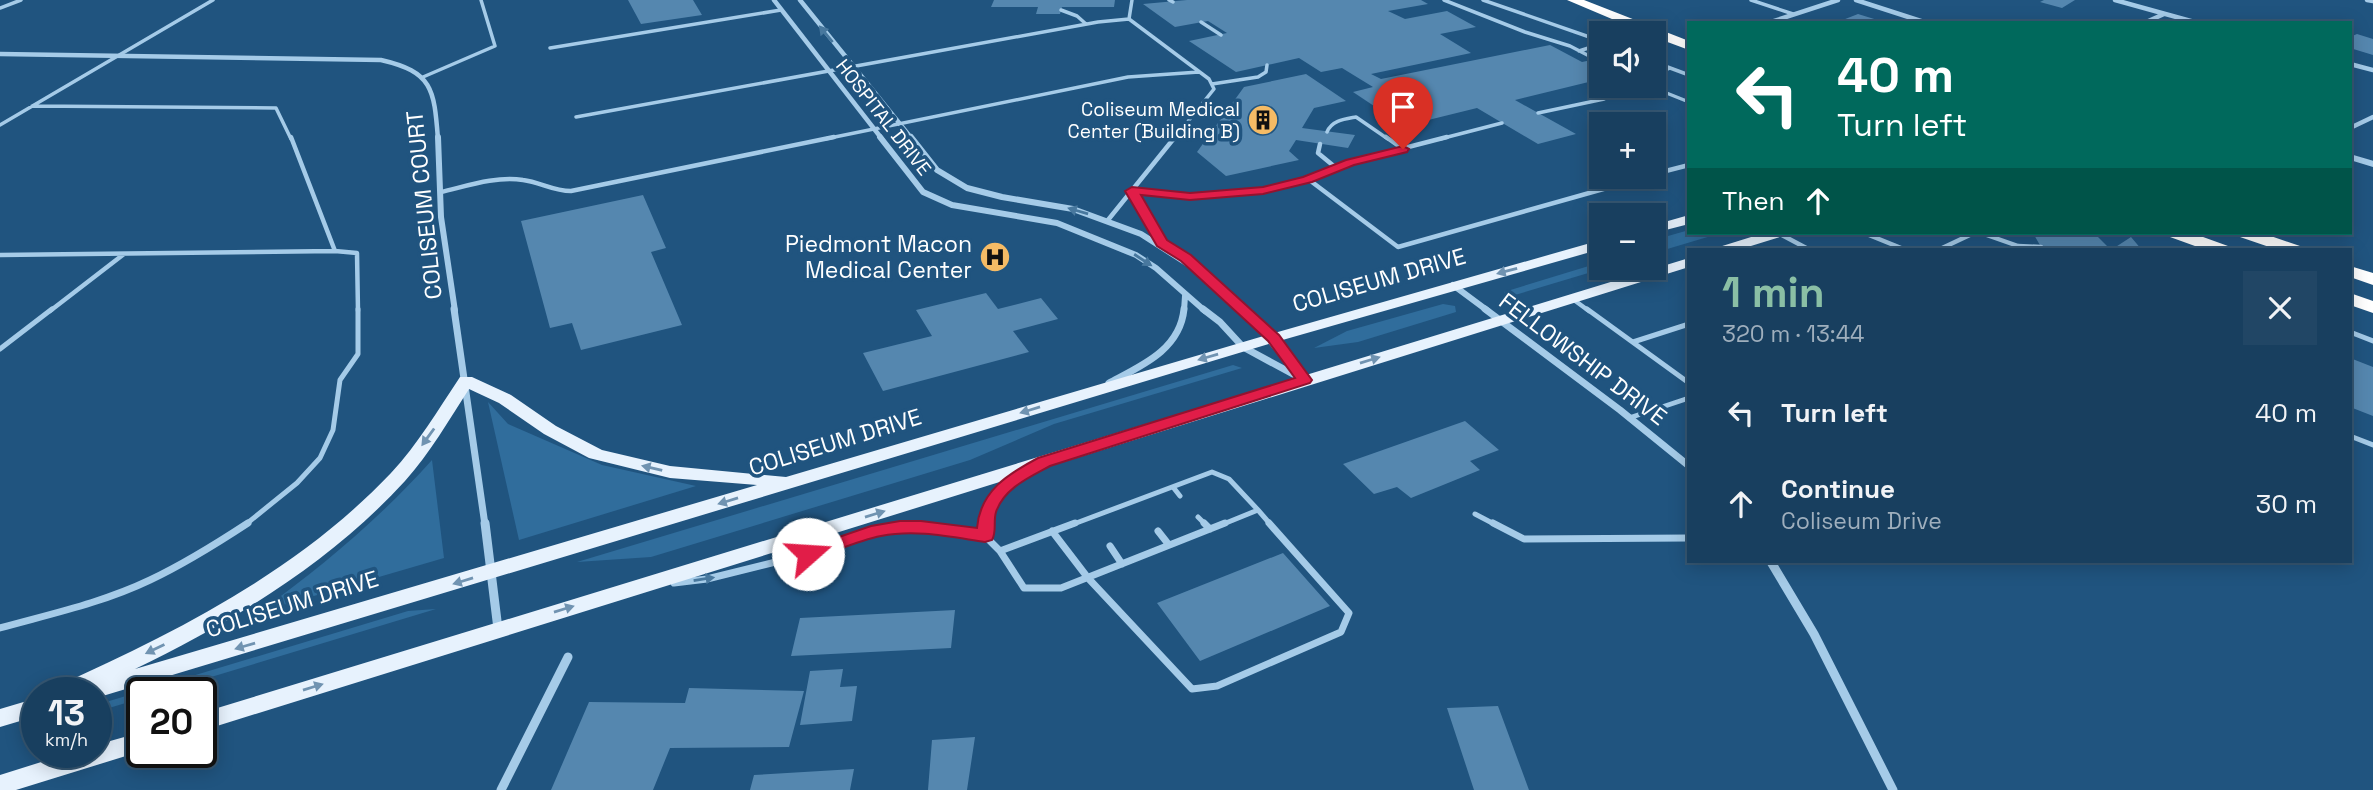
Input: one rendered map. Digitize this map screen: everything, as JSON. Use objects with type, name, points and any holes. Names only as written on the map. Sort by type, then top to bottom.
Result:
[{"type":"highway","points":[[1573,0],[1687,45]]},
{"type":"highway","points":[[1605,0],[1677,26]]},
{"type":"highway","points":[[2181,235],[2217,248]]},
{"type":"highway","points":[[2252,235],[2288,248]]},
{"type":"highway","points":[[2352,272],[2373,279]]},
{"type":"highway","points":[[2352,300],[2373,307]]},
{"type":"main road","points":[[1666,226],[1687,220]]},
{"type":"main road","points":[[1730,248],[1772,235]]},
{"type":"main road","name":"COLISEUM DRIVE","points":[[112,685],[1096,390],[1589,247]]},
{"type":"main road","points":[[217,717],[1687,263]]},
{"type":"main road","points":[[96,677],[188,633],[246,600],[310,558],[365,511],[400,474],[466,381],[505,399],[550,430],[596,454],[674,472],[793,482]]},
{"type":"main road","points":[[0,785],[126,746]]},
{"type":"street","name":"HOSPITAL DRIVE","points":[[774,0],[923,192],[952,205],[1057,223],[1136,255],[1156,268],[1185,296],[1220,322],[1243,347],[1304,380]]},
{"type":"street","name":"HOSPITAL DRIVE","points":[[800,0],[937,170],[950,182],[972,192],[1064,207],[1108,220],[1161,243],[1186,258],[1273,338],[1304,380]]},
{"type":"street","points":[[1774,21],[1838,0]]},
{"type":"street","points":[[1856,0],[1921,21]]},
{"type":"street","points":[[2115,0],[2190,21]]},
{"type":"street","points":[[2368,0],[2373,1]]},
{"type":"street","points":[[2148,21],[2164,14]]},
{"type":"street","name":"COLISEUM COURT","points":[[0,54],[381,60],[404,65],[423,77],[429,85],[432,104],[441,192],[442,233],[466,381],[498,629]]},
{"type":"street","points":[[2352,65],[2373,70]]},
{"type":"street","points":[[2352,127],[2373,117]]},
{"type":"street","points":[[2352,158],[2373,164]]},
{"type":"street","points":[[1132,191],[1161,243]]},
{"type":"street","name":"FELLOWSHIP DRIVE","points":[[1453,285],[1687,464]]},
{"type":"street","points":[[1096,390],[1143,365],[1169,347],[1181,329],[1185,296]]},
{"type":"street","points":[[1772,563],[1814,634],[1893,790]]},
{"type":"street","points":[[501,790],[568,657]]},
{"type":"lane","points":[[0,8],[21,0]]},
{"type":"lane","points":[[0,125],[213,0]]},
{"type":"lane","points":[[423,77],[495,46],[481,0]]},
{"type":"lane","points":[[1129,19],[1132,0]]},
{"type":"lane","points":[[1444,0],[1589,56]]},
{"type":"lane","points":[[1483,0],[1589,39]]},
{"type":"lane","points":[[1751,0],[1793,14]]},
{"type":"lane","points":[[550,48],[781,10]]},
{"type":"lane","points":[[1061,10],[1077,16],[1086,24]]},
{"type":"lane","points":[[576,117],[852,65],[1086,24],[1129,19],[1200,72],[1214,89],[1108,220]]},
{"type":"lane","points":[[1201,22],[1221,34]]},
{"type":"lane","points":[[1579,51],[1589,47]]},
{"type":"lane","points":[[1212,84],[1258,76],[1266,72],[1267,65]]},
{"type":"lane","points":[[1666,66],[1687,74]]},
{"type":"lane","points":[[1666,70],[1671,68]]},
{"type":"lane","points":[[441,192],[512,179],[527,180],[554,192],[571,191],[1128,77],[1200,72]]},
{"type":"lane","points":[[1666,93],[1687,101]]},
{"type":"lane","points":[[1538,113],[1606,98]]},
{"type":"lane","points":[[32,106],[276,108],[289,133],[335,251]]},
{"type":"lane","points":[[1327,132],[1329,127],[1338,121],[1356,117],[1403,149]]},
{"type":"lane","points":[[1132,191],[1190,197],[1263,191],[1502,122]]},
{"type":"lane","points":[[1320,144],[1318,153],[1336,168]]},
{"type":"lane","points":[[1666,171],[1687,165]]},
{"type":"lane","points":[[1308,179],[1398,247],[1603,189]]},
{"type":"lane","points":[[1782,235],[1806,248]]},
{"type":"lane","points":[[1869,235],[1901,248]]},
{"type":"lane","points":[[1942,248],[1969,235]]},
{"type":"lane","points":[[1987,235],[2018,246],[2041,247]]},
{"type":"lane","points":[[0,254],[357,253],[358,354],[340,380],[334,430],[320,458],[297,483],[257,517],[205,551],[148,581],[97,601],[0,628]]},
{"type":"lane","points":[[0,349],[124,254]]},
{"type":"lane","points":[[1571,298],[1687,382]]},
{"type":"lane","points":[[1633,342],[1687,325]]},
{"type":"lane","points":[[2352,333],[2373,341]]},
{"type":"lane","points":[[1629,418],[1687,399]]},
{"type":"lane","points":[[2352,437],[2373,445]]},
{"type":"lane","points":[[985,536],[987,513],[997,495],[1015,478],[1044,462]]},
{"type":"lane","points":[[1000,551],[1052,531],[1089,517],[1212,472],[1229,480],[1349,613],[1342,632],[1217,686],[1192,689],[1088,578],[1052,531]]},
{"type":"lane","points":[[1173,486],[1180,496]]},
{"type":"lane","points":[[1134,501],[1141,509]]},
{"type":"lane","points":[[636,587],[707,579],[808,554],[877,531],[921,527],[985,536],[1000,551],[1024,588],[1061,589],[1258,510]]},
{"type":"lane","points":[[1475,514],[1524,539],[1687,538]]},
{"type":"lane","points":[[1089,517],[1094,525]]},
{"type":"lane","points":[[1198,517],[1210,529]]},
{"type":"lane","points":[[1158,531],[1169,545]]},
{"type":"lane","points":[[1110,546],[1122,564]]},
{"type":"shaded area","points":[[1687,231],[1687,235],[1714,235],[1666,249],[1666,237]]},
{"type":"shaded area","points":[[1589,266],[1589,273],[1505,298],[1504,292]]},
{"type":"shaded area","points":[[1443,304],[1455,306],[1456,312],[1358,342],[1314,348],[1347,331]]},
{"type":"shaded area","points":[[1233,365],[1242,368],[1054,424],[970,460],[651,557],[577,562]]},
{"type":"shaded area","points":[[488,402],[508,424],[602,465],[696,486],[519,540]]},
{"type":"shaded area","points":[[432,460],[444,558],[259,612],[350,541]]},
{"type":"shaded area","points":[[436,609],[211,677],[189,677],[408,611]]},
{"type":"shaded area","points":[[126,696],[126,703],[112,707],[112,700]]},
{"type":"building","points":[[628,0],[693,0],[702,15],[641,24]]},
{"type":"building","points":[[994,0],[1115,0],[1114,7],[1062,7],[1060,14],[1036,14],[1038,7],[991,7]]},
{"type":"building","points":[[1187,0],[1421,0],[1428,4],[1388,11],[1405,19],[1447,11],[1476,27],[1440,34],[1471,53],[1371,74],[1381,79],[1550,45],[1582,62],[1589,61],[1589,82],[1515,100],[1576,134],[1538,144],[1477,108],[1404,126],[1353,92],[1373,87],[1342,68],[1321,72],[1299,58],[1236,72],[1189,41],[1227,33],[1208,21],[1175,27],[1143,4]]},
{"type":"building","points":[[2075,0],[2062,8],[2040,2]]},
{"type":"building","points":[[1858,14],[1881,21],[1840,21]]},
{"type":"building","points":[[2357,34],[2373,39],[2373,55],[2352,49],[2352,36]]},
{"type":"building","name":"Coliseum Medical Center (Building B)","points":[[1306,74],[1346,101],[1314,108],[1302,128],[1355,135],[1348,148],[1296,140],[1289,151],[1299,160],[1226,176],[1197,152],[1244,87]]},
{"type":"building","points":[[643,195],[666,248],[651,252],[682,325],[581,350],[572,323],[550,328],[521,221]]},
{"type":"building","points":[[2034,235],[2096,235],[2109,248],[2043,248]]},
{"type":"building","points":[[2131,237],[2140,248],[2114,248]]},
{"type":"building","points":[[986,293],[998,309],[1041,298],[1058,319],[1013,331],[1029,352],[883,391],[863,353],[932,336],[916,310]]},
{"type":"building","points":[[2352,359],[2373,367],[2373,416],[2352,408]]},
{"type":"building","points":[[1465,421],[1499,450],[1470,461],[1480,470],[1411,498],[1397,487],[1374,494],[1343,464]]},
{"type":"building","points":[[1283,553],[1330,606],[1200,661],[1157,603]]},
{"type":"building","points":[[955,610],[951,648],[791,656],[800,618]]},
{"type":"building","points":[[843,669],[840,687],[857,686],[852,721],[800,725],[810,671]]},
{"type":"building","points":[[689,688],[804,691],[789,747],[670,748],[653,790],[551,790],[589,702],[685,703]]},
{"type":"building","points":[[1498,706],[1529,790],[1474,790],[1447,708]]},
{"type":"building","points":[[975,737],[967,790],[928,790],[932,740]]},
{"type":"building","points":[[854,769],[850,790],[750,790],[754,775]]},
{"type":"place","name":"Coliseum Medical Center (Building B)","points":[[1263,120]]},
{"type":"place","name":"Piedmont Macon Medical Center","points":[[995,257]]},
{"type":"route","points":[[808,554],[877,531],[900,527],[961,531],[985,536],[987,513],[997,495],[1015,478],[1044,462],[1304,380],[1273,338],[1186,258],[1161,243],[1132,191],[1190,197],[1263,191],[1293,184],[1350,162],[1403,149]]}]
